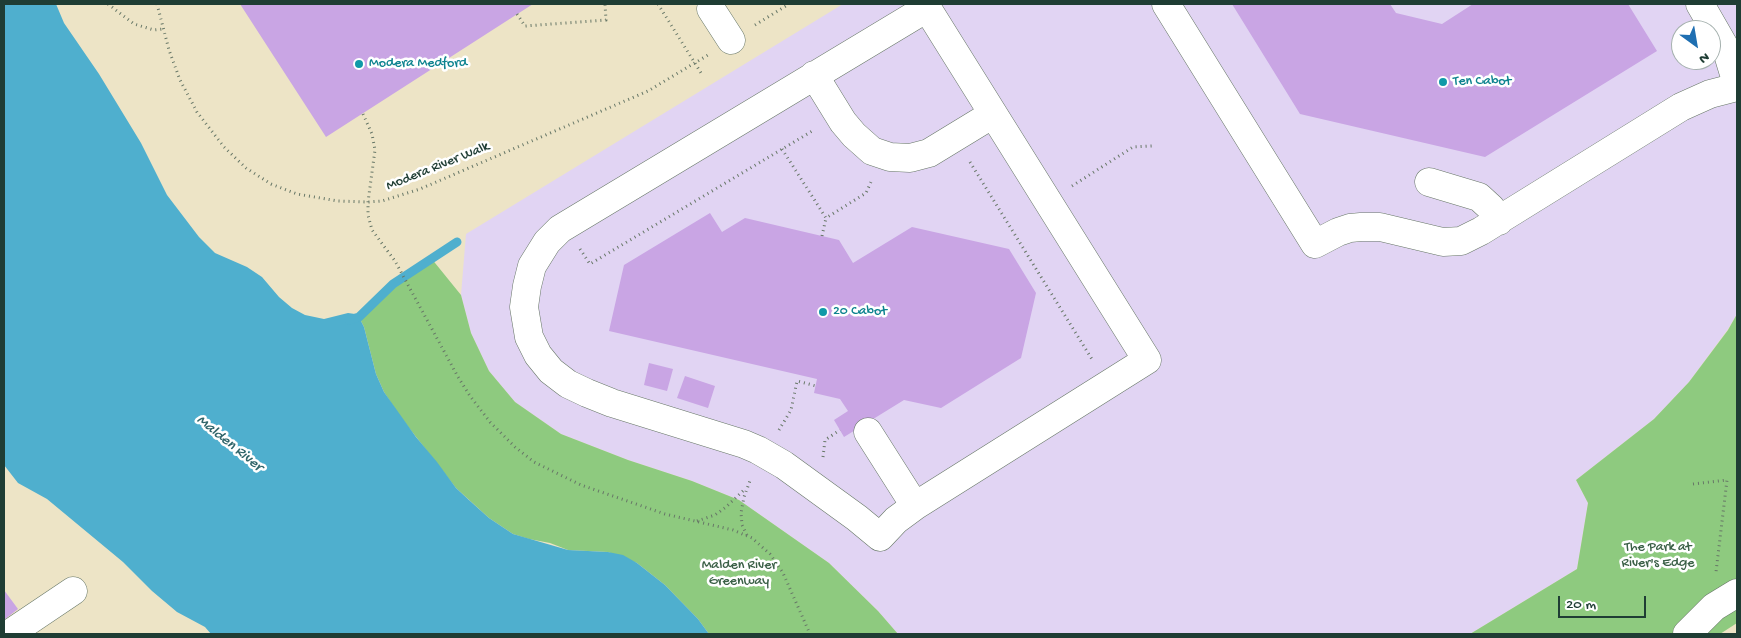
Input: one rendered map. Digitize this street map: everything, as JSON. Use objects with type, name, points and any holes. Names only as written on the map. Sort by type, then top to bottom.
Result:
[{"type":"lane","points":[[1166,4],[1315,244],[1338,232],[1361,226],[1380,227],[1443,242],[1452,242],[1472,236],[1681,107],[1710,94],[1737,86],[1726,51],[1700,4]]},
{"type":"lane","points":[[929,6],[993,114],[1147,360],[915,506],[896,520],[880,537],[784,465],[758,450],[598,398],[568,384],[551,371],[538,355],[529,337],[524,307],[529,276],[536,258],[547,242],[565,225],[929,6]]},
{"type":"lane","points":[[711,8],[731,40]]},
{"type":"lane","points":[[814,75],[843,122],[854,135],[872,150],[890,157],[910,158],[929,153],[993,114]]},
{"type":"lane","points":[[1429,182],[1479,196],[1491,208],[1498,220]]},
{"type":"lane","points":[[868,432],[915,506]]},
{"type":"lane","points":[[9,634],[73,591]]},
{"type":"lane","points":[[1687,634],[1714,607],[1737,593]]},
{"type":"path","points":[[108,4],[134,24],[154,30],[163,29]]},
{"type":"path","name":"Modera River Walk","points":[[157,4],[174,65],[197,112],[214,136],[246,168],[271,184],[297,194],[321,199],[368,202],[395,198],[432,184],[648,91],[695,63]]},
{"type":"path","points":[[517,14],[525,26],[606,20],[605,4]]},
{"type":"path","points":[[658,4],[701,73]]},
{"type":"path","points":[[363,114],[372,134],[375,150],[368,202],[368,215],[372,230],[395,261],[446,357],[470,396],[490,422],[515,447],[534,462],[581,486],[637,506],[747,535],[764,548],[776,563],[788,583],[810,634]]},
{"type":"path","points":[[565,225],[590,264],[817,128]]},
{"type":"path","points":[[1048,200],[1133,147],[1152,146]]},
{"type":"path","points":[[782,149],[826,218],[822,236]]},
{"type":"path","points":[[966,155],[1108,385]]},
{"type":"path","points":[[826,218],[866,193],[872,180]]},
{"type":"path","points":[[775,436],[791,410],[797,381],[816,386]]},
{"type":"path","points":[[822,462],[825,440],[840,430]]},
{"type":"path","points":[[747,535],[742,525],[741,513],[748,485],[755,470]]},
{"type":"path","points":[[1693,484],[1727,480],[1714,607]]},
{"type":"path","points":[[694,521],[708,518],[726,508],[748,485]]},
{"type":"shaded area","points":[[843,4],[1737,4],[1737,314],[1689,382],[1654,419],[1576,480],[1588,503],[1577,569],[1470,634],[898,634],[878,611],[829,563],[739,500],[561,434],[515,402],[489,371],[471,333],[461,295],[466,234]]},
{"type":"green space","name":"Malden River Greenway","points":[[431,258],[461,295],[471,333],[489,371],[515,402],[561,434],[739,500],[829,563],[878,611],[898,634],[709,634],[698,619],[665,585],[637,563],[608,552],[568,550],[550,543],[529,539],[513,534],[489,518],[456,488],[399,415],[384,392],[376,374],[364,327],[359,317],[393,284]]},
{"type":"green space","name":"The Park at River's Edge","points":[[1737,314],[1737,623],[1720,634],[1470,634],[1577,569],[1588,503],[1576,480],[1654,419],[1689,382],[1728,330]]},
{"type":"water","name":"Malden River","points":[[4,4],[56,4],[64,23],[99,74],[141,143],[167,195],[199,237],[215,253],[247,267],[262,277],[279,297],[292,308],[305,315],[324,319],[348,313],[359,317],[364,327],[376,374],[384,392],[456,488],[489,518],[513,534],[568,550],[608,552],[623,555],[637,563],[665,585],[698,619],[709,634],[211,634],[205,627],[177,612],[152,591],[123,562],[47,499],[18,483],[4,465]]},
{"type":"building","name":"Modera Medford","points":[[240,4],[533,4],[326,137]]},
{"type":"building","name":"Ten Cabot","points":[[1232,4],[1390,4],[1396,13],[1442,24],[1473,4],[1628,4],[1657,51],[1485,157],[1300,114]]},
{"type":"building","name":"20 Cabot","points":[[710,213],[722,232],[745,218],[839,240],[853,263],[912,227],[1009,249],[1036,293],[1021,358],[941,408],[904,400],[844,437],[834,420],[848,411],[840,399],[814,393],[817,379],[609,331],[624,265]]},
{"type":"building","points":[[649,363],[673,369],[667,391],[644,385]]},
{"type":"building","points":[[685,376],[715,386],[708,408],[677,398]]},
{"type":"building","points":[[4,590],[18,609],[4,620]]},
{"type":"waterway","points":[[349,320],[359,317],[393,284],[457,242]]},
{"type":"place","name":"Modera Medford","points":[[359,64]]},
{"type":"place","name":"Ten Cabot","points":[[1443,82]]},
{"type":"place","name":"20 Cabot","points":[[823,312]]}]
